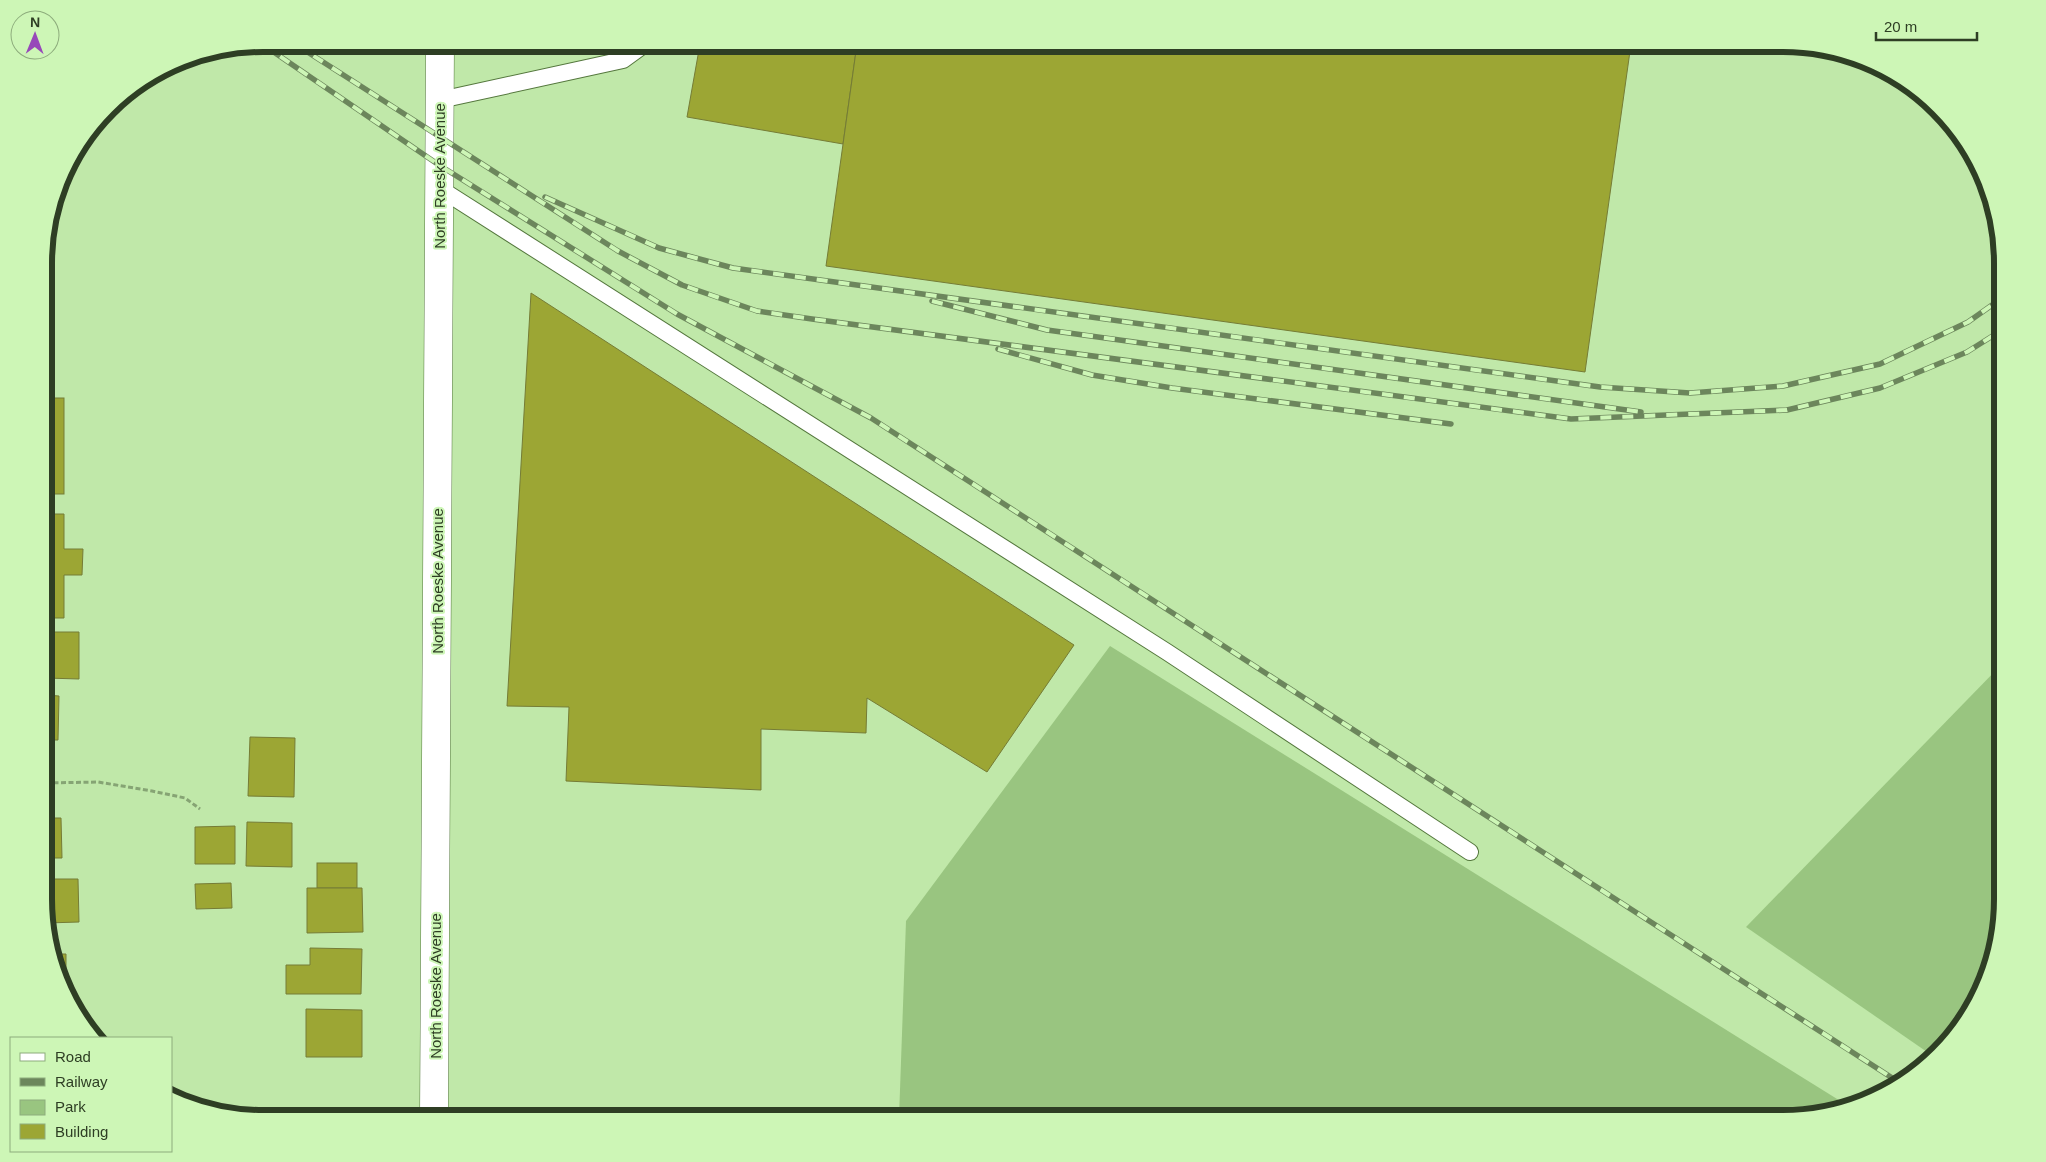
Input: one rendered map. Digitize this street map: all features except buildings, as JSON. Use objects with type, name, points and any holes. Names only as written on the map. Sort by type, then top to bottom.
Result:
[{"type":"street","name":"North Roeske Avenue","points":[[434,1110],[440,52]]},
{"type":"lane","points":[[440,100],[623,60],[634,52]]},
{"type":"lane","points":[[439,188],[1167,652],[1470,852]]},
{"type":"path","points":[[52,782],[98,782],[152,791],[185,798],[200,809]]},
{"type":"green space","points":[[1110,646],[1840,1101],[1810,1108],[1782,1110],[899,1110],[906,921]]},
{"type":"green space","points":[[1993,673],[1992,926],[1986,953],[1972,992],[1958,1016],[1932,1048],[1927,1052],[1746,927]]},
{"type":"railway","points":[[274,52],[439,165],[677,314],[871,418],[1893,1078]]},
{"type":"railway","points":[[307,52],[618,251],[682,285],[757,311],[1571,419],[1787,410],[1880,388],[1967,352],[1993,336]]},
{"type":"railway","points":[[545,197],[659,248],[733,268],[1600,387],[1690,393],[1783,386],[1880,364],[1968,322],[1993,304]]},
{"type":"railway","points":[[932,301],[1047,330],[1641,412]]},
{"type":"railway","points":[[998,349],[1092,375],[1172,388],[1451,424]]}]
